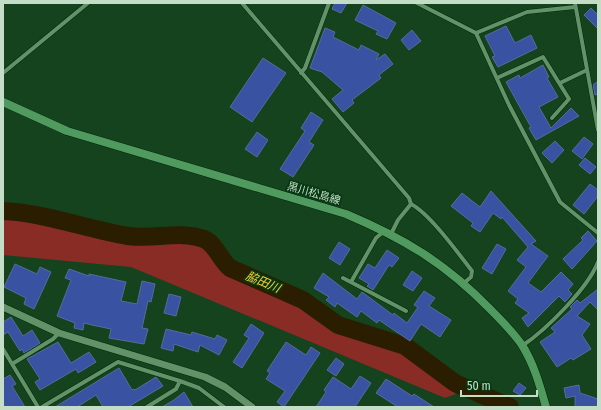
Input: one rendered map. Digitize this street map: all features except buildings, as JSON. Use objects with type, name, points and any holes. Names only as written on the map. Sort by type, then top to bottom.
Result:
[{"type":"main road","name":"黒川松島線","points":[[3,102],[67,131],[346,214],[387,232],[427,255],[464,283],[502,321],[522,346],[539,379],[546,407]]},
{"type":"street","points":[[3,73],[88,3]]},
{"type":"street","points":[[242,3],[409,198],[411,204],[431,222],[472,271],[471,277],[464,283]]},
{"type":"street","points":[[301,73],[328,3]]},
{"type":"street","points":[[418,3],[476,33],[497,78],[560,202],[598,233]]},
{"type":"street","points":[[476,33],[527,12],[575,5],[598,130]]},
{"type":"street","points":[[497,78],[543,57],[569,99],[552,118]]},
{"type":"street","points":[[560,83],[587,70]]},
{"type":"street","points":[[350,282],[376,238],[387,232],[411,204]]},
{"type":"street","points":[[522,346],[533,339],[596,275],[598,262]]},
{"type":"street","points":[[344,278],[406,311]]},
{"type":"street","points":[[3,307],[59,333],[110,346],[205,377],[225,387],[252,407]]},
{"type":"street","points":[[12,364],[53,339],[59,333]]},
{"type":"street","points":[[3,349],[38,407]]},
{"type":"street","points":[[42,407],[118,362],[198,388],[224,407]]},
{"type":"street","points":[[147,407],[176,389],[180,381]]},
{"type":"shaded area","points":[[3,215],[23,216],[130,239],[201,240],[225,269],[403,349],[456,394],[445,398],[131,267],[3,255]]},
{"type":"waterway","name":"脇田川","points":[[3,211],[35,215],[128,236],[147,237],[186,235],[204,239],[215,248],[230,268],[303,300],[338,325],[405,346],[455,383],[510,407]]}]
